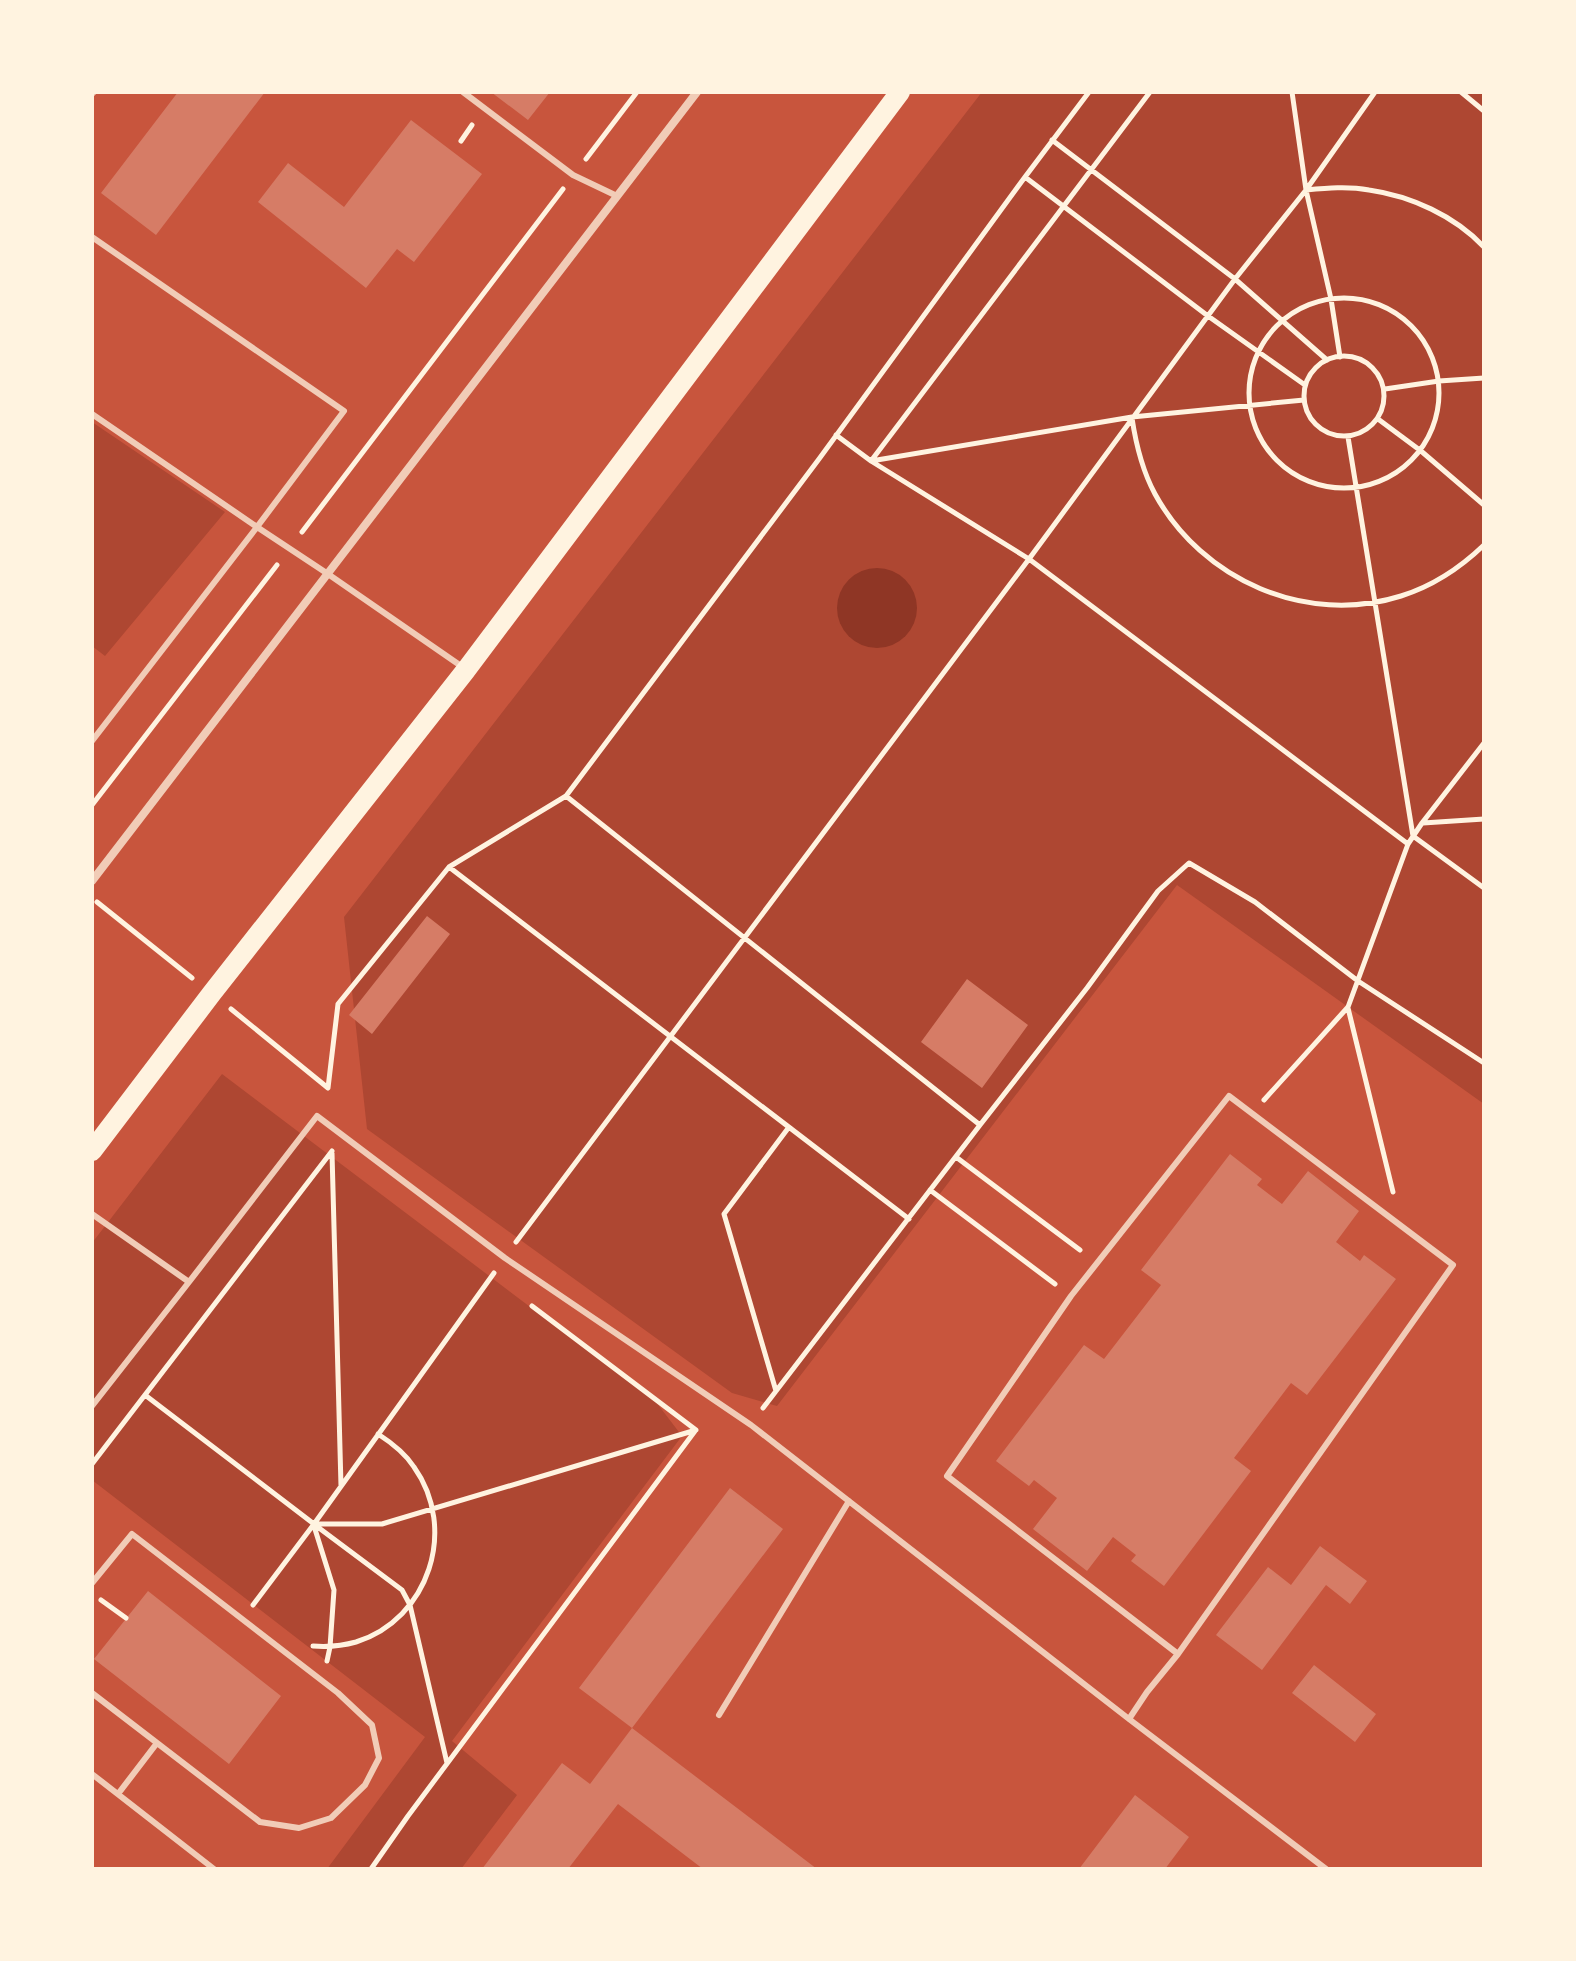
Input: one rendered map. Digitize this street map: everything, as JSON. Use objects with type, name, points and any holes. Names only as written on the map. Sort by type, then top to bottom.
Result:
[{"type":"main road","points":[[92,1151],[466,670],[900,92]]},
{"type":"street","points":[[92,881],[697,92]]},
{"type":"lane","points":[[463,92],[573,175],[617,196]]},
{"type":"lane","points":[[92,237],[344,411],[92,741]]},
{"type":"lane","points":[[92,414],[466,670]]},
{"type":"lane","points":[[1129,1719],[1178,1654],[1453,1265],[1229,1096],[1071,1296],[947,1476],[1178,1654]]},
{"type":"lane","points":[[92,1406],[317,1116],[505,1258],[751,1425],[1326,1869]]},
{"type":"lane","points":[[92,1214],[189,1282]]},
{"type":"lane","points":[[719,1715],[849,1501]]},
{"type":"lane","points":[[92,1583],[132,1534],[322,1681],[372,1725],[379,1758],[365,1785],[331,1818],[299,1828],[260,1822],[92,1693]]},
{"type":"lane","points":[[118,1794],[157,1743]]},
{"type":"lane","points":[[92,1774],[214,1869]]},
{"type":"path","points":[[92,805],[637,92]]},
{"type":"path","points":[[92,1464],[343,1136],[328,1088],[338,1004],[449,867],[566,796],[1089,92]]},
{"type":"path","points":[[871,461],[1150,92]]},
{"type":"path","points":[[1292,92],[1306,190],[1331,299],[1340,357]]},
{"type":"path","points":[[242,1620],[492,1275],[1235,279],[1306,190],[1375,92]]},
{"type":"path","points":[[1461,92],[1484,111]]},
{"type":"path","points":[[1052,140],[1235,279],[1327,360]]},
{"type":"path","points":[[1025,177],[1208,316],[1305,385]]},
{"type":"path","points":[[1306,190],[1337,187],[1368,189],[1397,196],[1453,222],[1484,247]]},
{"type":"path","points":[[1331,299],[1368,301],[1402,317],[1427,345],[1439,381],[1436,418],[1421,451],[1398,472],[1357,488],[1338,489],[1319,485],[1302,479],[1286,468],[1272,456],[1261,440],[1250,404],[1252,369],[1269,335],[1282,321],[1305,307],[1331,299]]},
{"type":"path","points":[[1340,357],[1361,359],[1372,367],[1385,389],[1384,406],[1378,419],[1365,432],[1348,437],[1335,436],[1313,423],[1304,400],[1305,385],[1311,373],[1327,360],[1340,357]]},
{"type":"path","points":[[1385,389],[1484,378]]},
{"type":"path","points":[[871,461],[1132,417],[1304,400]]},
{"type":"path","points":[[1132,417],[1136,443],[1154,493],[1184,536],[1224,570],[1271,594],[1322,604],[1375,602],[1400,596],[1447,575],[1484,545]]},
{"type":"path","points":[[1378,419],[1484,505]]},
{"type":"path","points":[[836,435],[871,461],[1029,559],[1408,844]]},
{"type":"path","points":[[1348,437],[1413,836],[1484,888]]},
{"type":"path","points":[[1252,1113],[1348,1007],[1408,844],[1484,743]]},
{"type":"path","points":[[566,796],[980,1125]]},
{"type":"path","points":[[1422,823],[1484,819]]},
{"type":"path","points":[[751,1425],[1158,891],[1189,863],[1255,902],[1358,981],[1484,1063]]},
{"type":"path","points":[[449,867],[909,1219]]},
{"type":"path","points":[[92,898],[328,1088]]},
{"type":"path","points":[[1348,1007],[1400,1225]]},
{"type":"path","points":[[776,1392],[724,1214],[789,1127]]},
{"type":"path","points":[[332,1152],[344,1161]]},
{"type":"path","points":[[332,1152],[341,1486]]},
{"type":"path","points":[[956,1157],[1097,1263]]},
{"type":"path","points":[[930,1190],[1071,1296]]},
{"type":"path","points":[[492,1275],[504,1284]]},
{"type":"path","points":[[528,1303],[696,1430]]},
{"type":"path","points":[[145,1395],[402,1590],[410,1605],[447,1763]]},
{"type":"path","points":[[314,1524],[382,1524],[696,1430]]},
{"type":"path","points":[[371,1869],[696,1430]]},
{"type":"path","points":[[276,1645],[330,1647],[377,1633],[410,1605],[426,1579],[434,1556],[436,1532],[426,1486],[414,1465],[398,1448],[378,1434]]},
{"type":"path","points":[[314,1524],[334,1590],[330,1647],[322,1681]]},
{"type":"path","points":[[92,1593],[126,1618]]},
{"type":"shaded area","points":[[982,92],[1484,92],[1484,1104],[1177,885],[777,1406],[732,1393],[367,1129],[344,917]]},
{"type":"shaded area","points":[[92,422],[225,512],[105,656],[92,646]]},
{"type":"shaded area","points":[[877,568],[905,580],[917,608],[905,636],[877,648],[849,636],[837,608],[849,580]]},
{"type":"shaded area","points":[[222,1074],[656,1402],[682,1436],[452,1741],[517,1795],[461,1869],[327,1869],[425,1737],[92,1480],[92,1243]]},
{"type":"building","points":[[178,92],[265,92],[156,235],[101,193]]},
{"type":"building","points":[[491,92],[550,92],[528,120]]},
{"type":"building","points":[[411,120],[482,174],[414,262],[397,249],[366,288],[258,202],[288,163],[344,207]]},
{"type":"building","points":[[427,916],[450,934],[372,1034],[349,1015]]},
{"type":"building","points":[[967,979],[1028,1025],[982,1088],[921,1042]]},
{"type":"building","points":[[1230,1154],[1262,1179],[1257,1185],[1282,1204],[1308,1171],[1359,1211],[1336,1242],[1360,1261],[1364,1255],[1396,1279],[1307,1395],[1291,1383],[1234,1458],[1251,1471],[1164,1586],[1131,1561],[1136,1555],[1113,1537],[1087,1571],[1033,1529],[1057,1498],[1034,1480],[1029,1486],[996,1461],[1084,1345],[1104,1359],[1161,1285],[1141,1270]]},
{"type":"building","points":[[730,1488],[783,1529],[632,1728],[579,1688]]},
{"type":"building","points":[[1320,1546],[1367,1581],[1350,1604],[1326,1585],[1262,1670],[1216,1635],[1268,1567],[1291,1585]]},
{"type":"building","points":[[148,1591],[281,1696],[229,1764],[94,1659]]},
{"type":"building","points":[[1314,1665],[1376,1714],[1355,1742],[1292,1693]]},
{"type":"building","points":[[632,1728],[817,1869],[703,1869],[618,1804],[568,1869],[482,1869],[562,1763],[590,1784]]},
{"type":"building","points":[[1135,1795],[1189,1837],[1165,1869],[1079,1869]]}]
